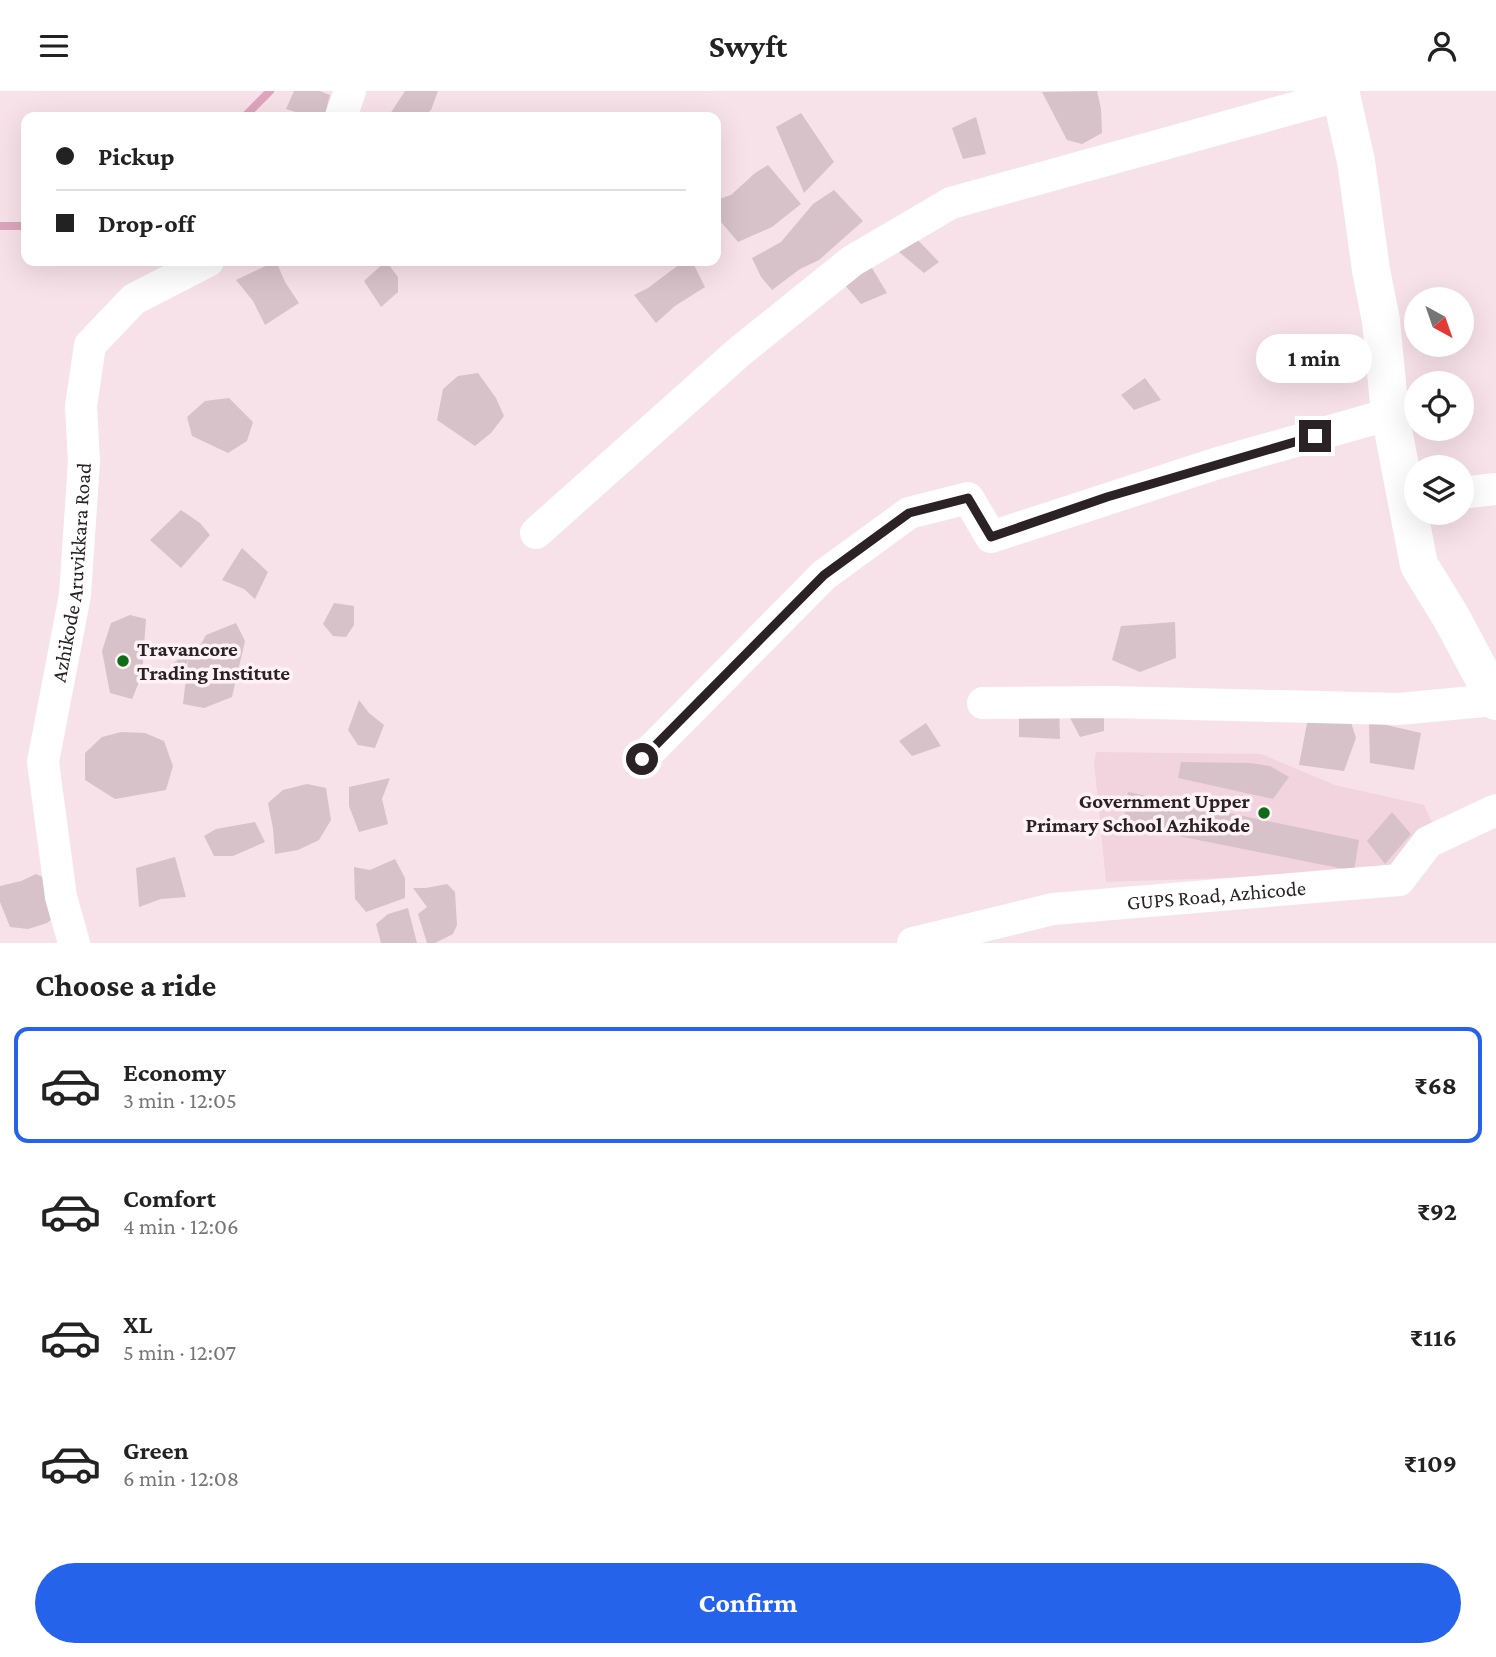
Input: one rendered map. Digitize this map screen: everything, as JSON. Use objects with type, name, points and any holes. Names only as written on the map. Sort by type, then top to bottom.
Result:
[{"type":"main road","points":[[1339,93],[1356,161],[1381,321],[1390,414],[1404,472]]},
{"type":"main road","points":[[1414,525],[1419,565],[1451,617],[1496,701]]},
{"type":"street","points":[[343,112],[350,91]]},
{"type":"street","points":[[536,533],[739,352],[852,261],[951,203],[1339,93]]},
{"type":"street","name":"Azhikode Aruvikkara Road","points":[[74,943],[61,897],[43,762],[75,595],[84,462],[81,406],[90,345],[134,299],[198,266]]},
{"type":"street","points":[[642,759],[824,575],[909,513],[968,498],[991,537],[1179,475],[1390,414]]},
{"type":"street","points":[[1474,492],[1496,489]]},
{"type":"street","points":[[983,703],[1111,702],[1398,709],[1496,701]]},
{"type":"street","name":"GUPS Road, Azhicode","points":[[913,943],[1053,909],[1399,880],[1428,842],[1496,810]]},
{"type":"shaded area","name":"Government Upper Primary School Azhikode","points":[[1096,752],[1261,754],[1335,785],[1424,805],[1432,822],[1391,872],[1106,882],[1094,762]]},
{"type":"building","points":[[294,91],[320,91],[330,95],[325,112],[295,112],[286,109]]},
{"type":"building","points":[[405,91],[438,91],[429,112],[391,112]]},
{"type":"building","points":[[1097,91],[1102,133],[1082,144],[1067,140],[1042,92]]},
{"type":"building","points":[[801,113],[834,162],[804,193],[776,127]]},
{"type":"building","points":[[976,117],[986,154],[963,159],[952,128]]},
{"type":"building","points":[[768,165],[801,204],[772,227],[738,242],[721,222],[721,198],[731,195]]},
{"type":"building","points":[[834,190],[863,221],[819,260],[800,269],[772,290],[761,277],[752,258],[781,242],[813,204]]},
{"type":"building","points":[[911,233],[939,262],[924,273],[899,252]]},
{"type":"building","points":[[265,266],[278,266],[299,303],[265,325],[253,301],[236,280]]},
{"type":"building","points":[[380,266],[390,266],[398,277],[398,292],[381,307],[364,281]]},
{"type":"building","points":[[677,266],[694,266],[705,287],[675,306],[656,323],[634,295]]},
{"type":"building","points":[[872,268],[887,293],[861,304],[844,284],[857,272]]},
{"type":"building","points":[[478,373],[496,398],[504,416],[491,433],[475,446],[437,420],[443,389],[458,376]]},
{"type":"building","points":[[1145,378],[1161,400],[1134,410],[1121,395]]},
{"type":"building","points":[[229,398],[253,422],[247,441],[228,453],[192,436],[187,417],[205,401]]},
{"type":"building","points":[[181,510],[200,523],[210,535],[181,568],[150,540]]},
{"type":"building","points":[[242,548],[268,572],[255,599],[244,589],[222,580]]},
{"type":"building","points":[[334,603],[354,606],[354,625],[346,637],[333,636],[323,624]]},
{"type":"building","name":"Travancore Trading Institute","points":[[130,615],[146,619],[142,675],[132,699],[110,693],[102,651],[111,623]]},
{"type":"building","points":[[1175,622],[1176,658],[1140,672],[1112,660],[1121,626]]},
{"type":"building","points":[[236,623],[245,641],[232,697],[204,708],[183,704],[188,660],[179,682],[169,666],[201,644],[206,635]]},
{"type":"building","points":[[359,700],[369,713],[384,725],[375,748],[358,745],[348,730]]},
{"type":"building","points":[[1059,705],[1060,739],[1019,737],[1019,715]]},
{"type":"building","points":[[1104,709],[1104,731],[1080,737],[1070,718]]},
{"type":"building","points":[[1349,716],[1356,738],[1344,771],[1299,765],[1308,718]]},
{"type":"building","points":[[1369,721],[1421,733],[1414,770],[1370,763]]},
{"type":"building","points":[[926,723],[941,746],[912,756],[899,741]]},
{"type":"building","points":[[121,732],[145,733],[164,741],[173,766],[166,790],[115,799],[85,780],[85,753],[102,737]]},
{"type":"building","points":[[1181,762],[1250,763],[1270,766],[1289,777],[1273,799],[1178,778]]},
{"type":"building","points":[[390,778],[382,799],[388,824],[359,832],[349,806],[349,787]]},
{"type":"building","points":[[307,784],[326,788],[331,820],[319,840],[298,850],[275,854],[268,803],[283,790]]},
{"type":"building","points":[[1128,792],[1359,840],[1354,871],[1123,825]]},
{"type":"building","points":[[1392,812],[1411,834],[1385,864],[1367,841]]},
{"type":"building","points":[[255,822],[265,842],[233,856],[214,856],[204,836],[216,829]]},
{"type":"building","points":[[175,857],[186,897],[161,899],[139,907],[136,868]]},
{"type":"building","points":[[395,859],[405,878],[405,898],[366,912],[355,899],[354,867],[370,870]]},
{"type":"building","points":[[36,874],[59,885],[58,914],[47,923],[28,929],[10,927],[0,902],[0,886]]},
{"type":"building","points":[[447,884],[455,892],[457,925],[453,934],[435,943],[427,943],[418,914],[427,907],[413,888]]},
{"type":"building","points":[[408,908],[417,943],[381,943],[376,924],[388,914]]},
{"type":"waterway","points":[[249,112],[270,91]]},
{"type":"waterway","points":[[0,226],[21,226]]},
{"type":"place","name":"Travancore Trading Institute","points":[[123,661]]},
{"type":"place","name":"Government Upper Primary School Azhikode","points":[[1264,813]]},
{"type":"route","points":[[642,759],[824,575],[909,513],[968,498],[991,537],[1107,497],[1315,436]]}]
